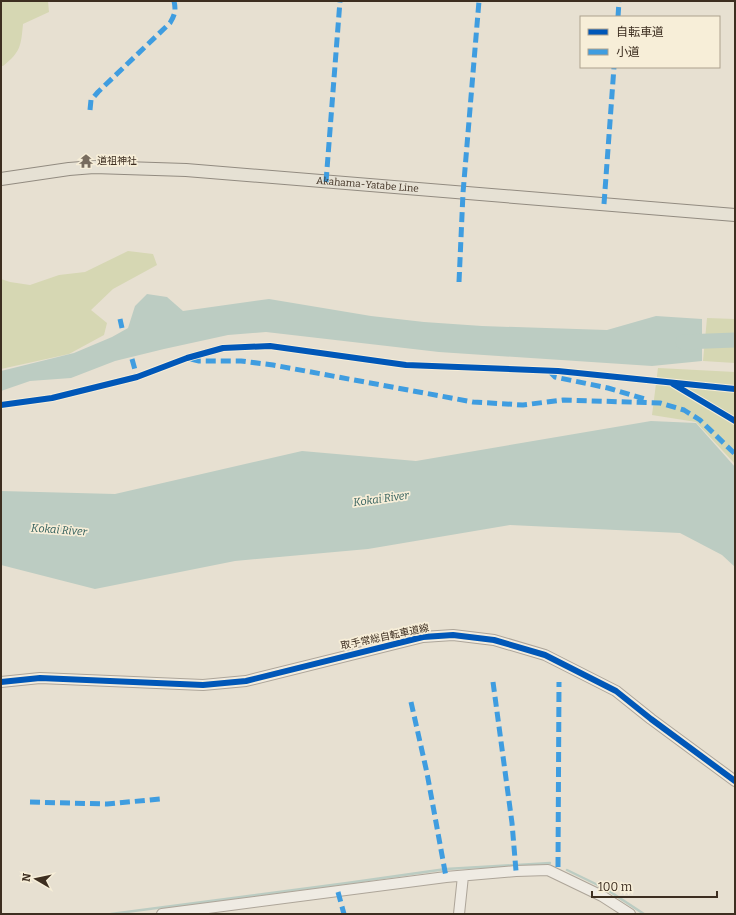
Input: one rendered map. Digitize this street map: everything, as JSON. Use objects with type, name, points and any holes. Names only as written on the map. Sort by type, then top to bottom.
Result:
[{"type":"main road","name":"Akahama-Yatabe Line","points":[[1,179],[69,169],[94,167],[186,170],[735,215]]},
{"type":"street","name":"取手常総自転車道線","points":[[1,682],[40,678],[210,684],[246,681],[423,637],[453,635],[494,640],[545,655],[616,691],[651,719],[735,781]]},
{"type":"street","points":[[162,914],[463,876],[516,871],[548,870],[602,896],[630,914]]},
{"type":"street","points":[[459,914],[463,876]]},
{"type":"green space","points":[[1,1],[48,1],[49,12],[23,24],[19,48],[3,66],[1,66]]},
{"type":"green space","points":[[128,251],[153,254],[157,265],[113,289],[91,310],[107,323],[104,335],[69,354],[1,369],[1,279],[30,285],[59,275],[85,272]]},
{"type":"green space","points":[[707,318],[735,319],[735,363],[703,361]]},
{"type":"green space","points":[[658,368],[735,372],[735,464],[696,422],[652,415]]},
{"type":"water","points":[[147,294],[167,297],[183,311],[269,299],[371,316],[424,322],[482,326],[607,330],[656,316],[702,319],[702,361],[652,366],[439,352],[266,332],[228,335],[164,349],[115,361],[71,378],[30,381],[1,391],[1,371],[74,353],[112,337],[128,328],[135,306]]},
{"type":"water","name":"Kokai River","points":[[651,421],[696,423],[735,467],[735,567],[722,555],[680,533],[510,525],[368,549],[235,561],[95,589],[1,565],[1,491],[115,494],[302,451],[416,461]]},
{"type":"waterway","points":[[683,342],[735,340]]},
{"type":"waterway","points":[[111,914],[446,869],[550,863]]},
{"type":"waterway","points":[[567,870],[606,889],[644,914]]},
{"type":"marked path","points":[[90,110],[91,100],[98,92],[170,23],[175,12],[174,1]]},
{"type":"marked path","points":[[326,182],[340,1]]},
{"type":"marked path","points":[[459,282],[463,193],[479,1]]},
{"type":"marked path","points":[[618,16],[619,1]]},
{"type":"marked path","points":[[604,204],[614,68]]},
{"type":"marked path","points":[[120,319],[122,328]]},
{"type":"marked path","points":[[132,359],[137,377]]},
{"type":"marked path","points":[[191,359],[199,361],[241,361],[273,365],[473,402],[523,405],[563,400],[660,403],[684,410],[700,420],[735,454]]},
{"type":"marked path","points":[[549,371],[555,377],[608,388],[648,400]]},
{"type":"marked path","points":[[493,682],[512,823],[516,871]]},
{"type":"marked path","points":[[558,867],[559,682]]},
{"type":"marked path","points":[[411,702],[427,773],[446,877]]},
{"type":"marked path","points":[[30,802],[107,804],[160,799]]},
{"type":"marked path","points":[[338,892],[344,914]]},
{"type":"cycle path","points":[[1,405],[52,398],[137,377],[187,358],[223,348],[270,346],[406,365],[558,371],[735,389]]},
{"type":"cycle path","points":[[673,384],[735,421]]},
{"type":"cycle path","points":[[1,682],[40,678],[203,685],[246,681],[423,637],[453,635],[494,640],[545,655],[616,691],[651,719],[735,781]]},
{"type":"place","name":"道祖神社","points":[[86,161]]}]
